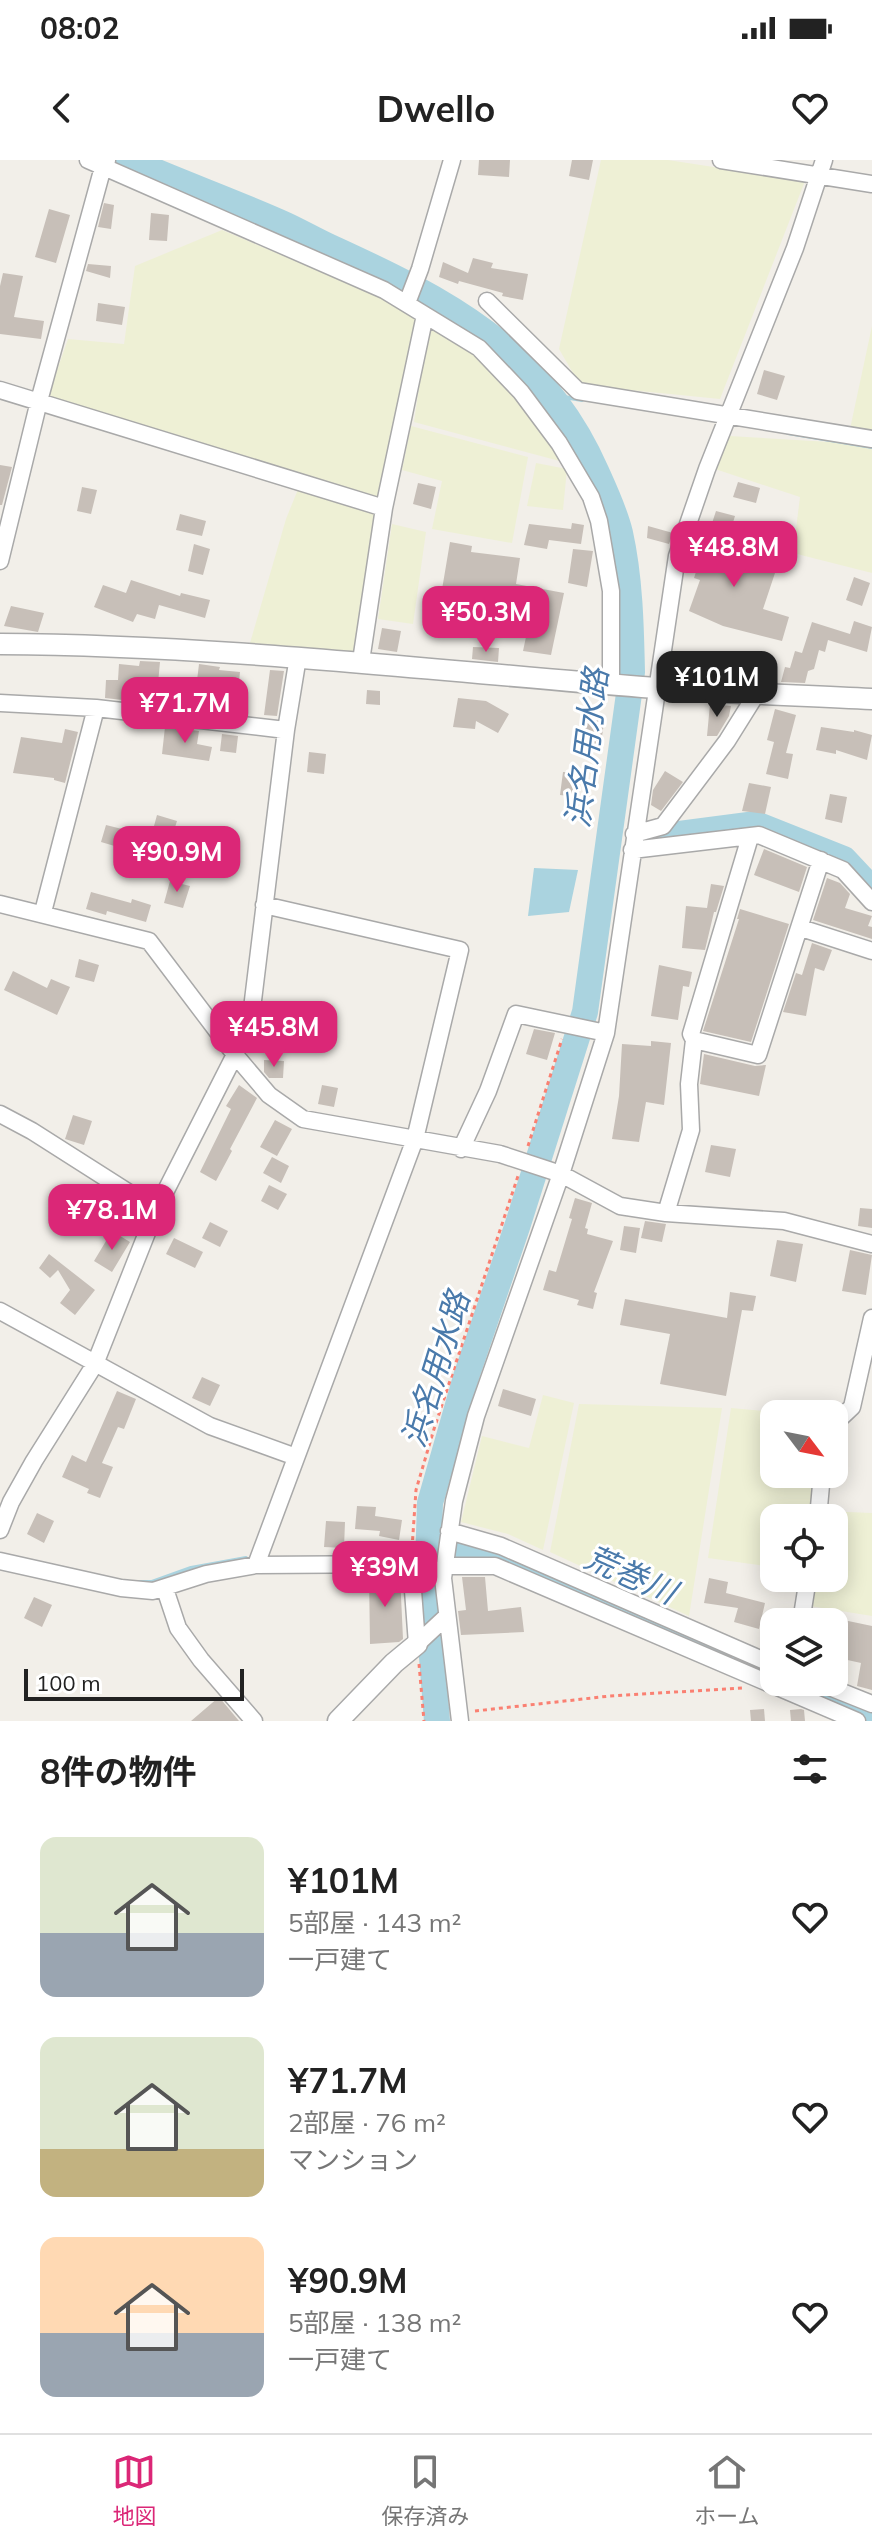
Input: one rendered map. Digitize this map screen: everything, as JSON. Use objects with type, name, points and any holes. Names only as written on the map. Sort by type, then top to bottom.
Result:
[{"type":"street","points":[[408,298],[420,269],[452,160]]},
{"type":"street","points":[[721,160],[822,168],[872,184]]},
{"type":"street","points":[[0,561],[99,162],[408,298],[425,315],[479,348],[521,392],[559,443],[591,497],[599,521],[611,591],[611,684]]},
{"type":"street","points":[[460,1717],[443,1578],[454,1501],[476,1416],[557,1173],[599,1031],[633,842],[651,688],[677,556],[726,421],[795,248],[822,168]]},
{"type":"street","points":[[487,301],[578,391],[726,421],[872,439]]},
{"type":"street","points":[[361,661],[384,508],[425,315]]},
{"type":"street","points":[[0,390],[384,508]]},
{"type":"street","points":[[0,644],[180,648],[651,688],[872,699]]},
{"type":"street","points":[[0,1530],[5,1500],[34,1461],[95,1364],[156,1210],[250,1025],[286,730],[298,657]]},
{"type":"street","points":[[633,842],[663,826],[727,741],[757,693]]},
{"type":"street","points":[[0,703],[96,708],[286,730]]},
{"type":"street","points":[[43,912],[96,708]]},
{"type":"street","points":[[633,842],[759,835],[843,870],[872,902]]},
{"type":"street","points":[[666,1213],[691,1130],[689,1084],[694,1040],[691,1034],[750,837]]},
{"type":"street","points":[[694,1040],[758,1055],[821,860]]},
{"type":"street","points":[[0,904],[43,912],[149,941],[269,1095],[303,1119],[500,1154],[557,1173],[620,1206],[666,1213],[784,1221],[872,1244]]},
{"type":"street","points":[[256,1565],[415,1139],[460,950],[264,905]]},
{"type":"street","points":[[801,928],[872,951]]},
{"type":"street","points":[[461,1149],[488,1091],[516,1014],[599,1031]]},
{"type":"street","points":[[0,1114],[156,1210]]},
{"type":"street","points":[[0,1311],[95,1364],[155,1393],[210,1426],[296,1457]]},
{"type":"street","points":[[848,1411],[852,1407],[872,1318]]},
{"type":"street","points":[[449,1531],[501,1546],[760,1659]]},
{"type":"street","points":[[0,1561],[121,1588],[153,1591],[206,1574],[256,1565],[411,1564],[417,1644]]},
{"type":"street","points":[[444,1566],[495,1566],[760,1668]]},
{"type":"street","points":[[165,1589],[178,1628],[201,1660],[254,1721]]},
{"type":"street","points":[[338,1721],[394,1663],[447,1616]]},
{"type":"street","points":[[819,1721],[821,1696]]},
{"type":"street","points":[[827,1696],[857,1721]]},
{"type":"street","points":[[841,1696],[872,1704]]},
{"type":"path","points":[[411,1564],[416,1490],[567,1023]]},
{"type":"path","points":[[417,1644],[424,1721]]},
{"type":"path","points":[[460,1717],[610,1696],[756,1689]]},
{"type":"green space","points":[[601,160],[668,160],[805,181],[720,399],[580,385],[559,349]]},
{"type":"green space","points":[[222,230],[425,315],[355,652],[250,643],[286,519],[301,482],[48,396],[68,339],[124,344],[135,266]]},
{"type":"green space","points":[[428,324],[479,355],[521,400],[567,463],[414,422]]},
{"type":"green space","points":[[872,326],[872,573],[793,553],[800,497],[715,469],[729,436],[847,443]]},
{"type":"green space","points":[[411,426],[528,457],[512,543],[432,529],[442,481],[402,470]]},
{"type":"green space","points":[[536,463],[567,469],[563,510],[527,506]]},
{"type":"green space","points":[[392,524],[426,532],[413,624],[378,619]]},
{"type":"green space","points":[[543,1395],[574,1403],[543,1550],[508,1534],[461,1522],[482,1436],[529,1448]]},
{"type":"green space","points":[[579,1404],[722,1408],[689,1616],[550,1552]]},
{"type":"green space","points":[[731,1408],[760,1411],[760,1488],[819,1488],[818,1504],[760,1504],[760,1565],[708,1558]]},
{"type":"green space","points":[[848,1512],[872,1513],[872,1616],[848,1612],[848,1608],[804,1605],[807,1592],[848,1592]]},
{"type":"water","points":[[534,868],[578,870],[569,912],[528,916]]},
{"type":"building","points":[[479,160],[510,160],[509,177],[478,175]]},
{"type":"building","points":[[572,160],[593,160],[589,180],[569,176]]},
{"type":"building","points":[[104,203],[114,205],[111,229],[98,227]]},
{"type":"building","points":[[49,209],[70,215],[56,263],[35,257]]},
{"type":"building","points":[[151,213],[169,215],[167,241],[149,240]]},
{"type":"building","points":[[473,258],[493,263],[491,268],[528,274],[523,300],[439,277],[443,262],[468,273]]},
{"type":"building","points":[[88,264],[111,266],[110,278],[86,271]]},
{"type":"building","points":[[3,273],[23,276],[14,317],[44,321],[41,339],[0,334]]},
{"type":"building","points":[[98,303],[125,307],[122,325],[96,321]]},
{"type":"building","points":[[764,370],[785,376],[777,400],[757,394]]},
{"type":"building","points":[[0,465],[12,467],[2,505],[0,505]]},
{"type":"building","points":[[738,482],[760,488],[756,503],[733,497]]},
{"type":"building","points":[[418,483],[436,487],[431,509],[413,504]]},
{"type":"building","points":[[82,487],[97,490],[91,514],[77,511]]},
{"type":"building","points":[[716,511],[735,516],[721,561],[748,569],[749,564],[775,573],[763,609],[789,617],[782,641],[723,626],[689,611],[700,580],[694,578]]},
{"type":"building","points":[[180,514],[206,521],[202,536],[176,530]]},
{"type":"building","points":[[572,523],[584,525],[581,544],[549,540],[547,549],[524,545],[529,524],[571,529]]},
{"type":"building","points":[[648,526],[673,533],[669,544],[647,538]]},
{"type":"building","points":[[450,542],[472,546],[471,552],[520,558],[516,584],[564,593],[551,655],[523,651],[533,604],[464,593],[459,628],[436,625]]},
{"type":"building","points":[[194,544],[210,549],[203,575],[188,571]]},
{"type":"building","points":[[573,549],[593,551],[587,587],[568,583]]},
{"type":"building","points":[[854,577],[870,583],[862,606],[846,600]]},
{"type":"building","points":[[131,580],[180,596],[181,593],[210,600],[205,618],[159,605],[155,619],[137,614],[133,622],[94,607],[103,585],[126,593]]},
{"type":"building","points":[[11,606],[44,613],[38,632],[4,626]]},
{"type":"building","points":[[854,621],[872,627],[867,652],[828,640],[825,652],[819,650],[814,669],[808,671],[805,683],[781,682],[785,667],[790,668],[795,651],[802,653],[812,622],[850,634]]},
{"type":"building","points":[[382,628],[401,631],[397,652],[378,649]]},
{"type":"building","points":[[473,647],[499,648],[498,662],[472,659]]},
{"type":"building","points":[[729,659],[753,660],[751,678],[727,677]]},
{"type":"building","points":[[140,661],[160,662],[157,694],[195,697],[199,664],[240,672],[236,713],[105,698],[106,680],[118,680],[119,664],[139,666]]},
{"type":"building","points":[[270,670],[284,671],[277,716],[264,715]]},
{"type":"building","points":[[367,690],[380,691],[380,705],[366,704]]},
{"type":"building","points":[[458,698],[486,701],[509,714],[498,733],[476,721],[475,729],[453,727]]},
{"type":"building","points":[[710,704],[731,706],[729,716],[717,736],[707,736]]},
{"type":"building","points":[[775,709],[796,715],[786,753],[793,754],[788,779],[766,774],[774,742],[767,740]]},
{"type":"building","points":[[583,714],[605,716],[600,750],[579,747]]},
{"type":"building","points":[[165,727],[199,731],[197,744],[212,747],[209,761],[162,754]]},
{"type":"building","points":[[821,727],[872,735],[867,760],[836,750],[836,754],[816,750]]},
{"type":"building","points":[[65,729],[78,732],[65,783],[54,778],[13,773],[21,737],[62,743]]},
{"type":"building","points":[[222,734],[238,736],[236,753],[220,751]]},
{"type":"building","points":[[309,752],[326,754],[324,774],[307,772]]},
{"type":"building","points":[[665,771],[683,782],[661,811],[651,805],[653,790]]},
{"type":"building","points":[[563,772],[581,773],[579,797],[560,795]]},
{"type":"building","points":[[749,783],[771,787],[765,814],[742,811]]},
{"type":"building","points":[[830,794],[847,797],[842,823],[825,819]]},
{"type":"building","points":[[157,815],[177,821],[170,843],[151,837]]},
{"type":"building","points":[[106,825],[158,844],[153,861],[101,842]]},
{"type":"building","points":[[764,849],[807,867],[799,892],[754,875]]},
{"type":"building","points":[[827,878],[840,883],[850,894],[845,908],[872,916],[868,926],[872,927],[872,939],[813,920]]},
{"type":"building","points":[[170,881],[190,886],[183,908],[164,903]]},
{"type":"building","points":[[711,884],[724,886],[705,950],[682,948],[686,906],[707,908]]},
{"type":"building","points":[[91,892],[151,905],[146,922],[107,911],[106,915],[86,909]]},
{"type":"building","points":[[740,909],[789,924],[751,1042],[703,1031]]},
{"type":"building","points":[[812,943],[832,950],[824,971],[815,968],[806,1016],[783,1012],[796,973],[802,975]]},
{"type":"building","points":[[79,959],[99,965],[94,982],[75,977]]},
{"type":"building","points":[[659,965],[692,972],[689,987],[683,986],[678,1020],[651,1016]]},
{"type":"building","points":[[13,971],[47,988],[51,979],[70,987],[57,1015],[4,990]]},
{"type":"building","points":[[534,1029],[555,1033],[547,1060],[526,1054]]},
{"type":"building","points":[[651,1041],[671,1043],[664,1105],[646,1102],[639,1142],[612,1139],[619,1096],[622,1044],[651,1046]]},
{"type":"building","points":[[704,1054],[755,1066],[766,1065],[759,1096],[700,1084]]},
{"type":"building","points":[[264,1060],[284,1061],[283,1078],[269,1078],[264,1072]]},
{"type":"building","points":[[239,1085],[257,1098],[216,1181],[200,1172],[231,1109],[226,1106]]},
{"type":"building","points":[[322,1085],[338,1088],[334,1107],[318,1104]]},
{"type":"building","points":[[73,1115],[92,1121],[84,1145],[65,1139]]},
{"type":"building","points":[[275,1120],[292,1129],[277,1156],[260,1147]]},
{"type":"building","points":[[711,1145],[736,1149],[730,1177],[705,1172]]},
{"type":"building","points":[[272,1157],[289,1166],[281,1183],[263,1173]]},
{"type":"building","points":[[269,1185],[287,1194],[278,1210],[261,1201]]},
{"type":"building","points":[[575,1198],[592,1203],[585,1228],[588,1229],[587,1234],[613,1241],[594,1292],[597,1293],[593,1309],[577,1305],[579,1300],[543,1290],[549,1270],[556,1272]]},
{"type":"building","points":[[860,1208],[872,1209],[872,1228],[858,1226]]},
{"type":"building","points":[[645,1221],[666,1224],[662,1242],[641,1238]]},
{"type":"building","points":[[210,1222],[228,1231],[220,1247],[202,1238]]},
{"type":"building","points":[[624,1226],[640,1228],[636,1253],[620,1250]]},
{"type":"building","points":[[112,1231],[130,1242],[112,1272],[94,1261]]},
{"type":"building","points":[[174,1238],[203,1252],[195,1268],[166,1254]]},
{"type":"building","points":[[777,1240],[803,1244],[796,1282],[770,1276]]},
{"type":"building","points":[[850,1250],[872,1255],[866,1295],[842,1291]]},
{"type":"building","points":[[49,1254],[95,1290],[75,1315],[60,1303],[70,1290],[58,1270],[50,1278],[39,1268]]},
{"type":"building","points":[[730,1292],[756,1296],[753,1311],[742,1310],[726,1396],[660,1384],[670,1334],[620,1325],[625,1299],[727,1318]]},
{"type":"building","points":[[202,1377],[220,1385],[210,1406],[192,1398]]},
{"type":"building","points":[[503,1389],[536,1399],[531,1416],[498,1406]]},
{"type":"building","points":[[117,1391],[136,1399],[124,1429],[118,1427],[102,1463],[113,1467],[100,1498],[87,1493],[89,1489],[62,1477],[72,1455],[86,1462]]},
{"type":"building","points":[[357,1506],[376,1507],[375,1516],[402,1520],[399,1540],[379,1536],[380,1531],[355,1529]]},
{"type":"building","points":[[37,1513],[54,1521],[44,1543],[27,1534]]},
{"type":"building","points":[[326,1521],[345,1522],[344,1548],[324,1547]]},
{"type":"building","points":[[369,1575],[400,1575],[403,1639],[399,1642],[370,1644]]},
{"type":"building","points":[[462,1577],[485,1577],[488,1611],[521,1607],[524,1632],[461,1635],[458,1611],[466,1610]]},
{"type":"building","points":[[709,1578],[728,1582],[726,1593],[765,1603],[764,1608],[760,1608],[759,1629],[734,1622],[738,1608],[704,1603]]},
{"type":"building","points":[[34,1597],[52,1605],[42,1627],[24,1618]]},
{"type":"building","points":[[848,1621],[872,1626],[872,1690],[857,1686],[861,1663],[848,1660]]},
{"type":"building","points":[[219,1697],[239,1721],[191,1721]]},
{"type":"building","points":[[764,1709],[765,1721],[751,1721],[750,1710]]},
{"type":"building","points":[[790,1710],[804,1710],[805,1721],[791,1721]]},
{"type":"waterway","name":"浜名用水路","points":[[129,160],[286,225],[412,287],[486,333],[519,360],[548,392],[574,428],[596,471],[620,533],[628,585],[632,672],[585,1012],[466,1377],[430,1503],[427,1593],[437,1721]]},
{"type":"waterway","points":[[552,395],[582,400]]},
{"type":"waterway","points":[[788,433],[872,447]]},
{"type":"waterway","points":[[641,839],[756,824],[844,859],[872,889]]},
{"type":"waterway","name":"荒巻川","points":[[456,1545],[498,1552],[589,1596],[760,1669]]},
{"type":"waterway","points":[[136,1582],[152,1582],[191,1568],[246,1558]]},
{"type":"waterway","points":[[414,1559],[428,1560]]},
{"type":"waterway","name":"荒巻川","points":[[824,1696],[872,1716]]}]
